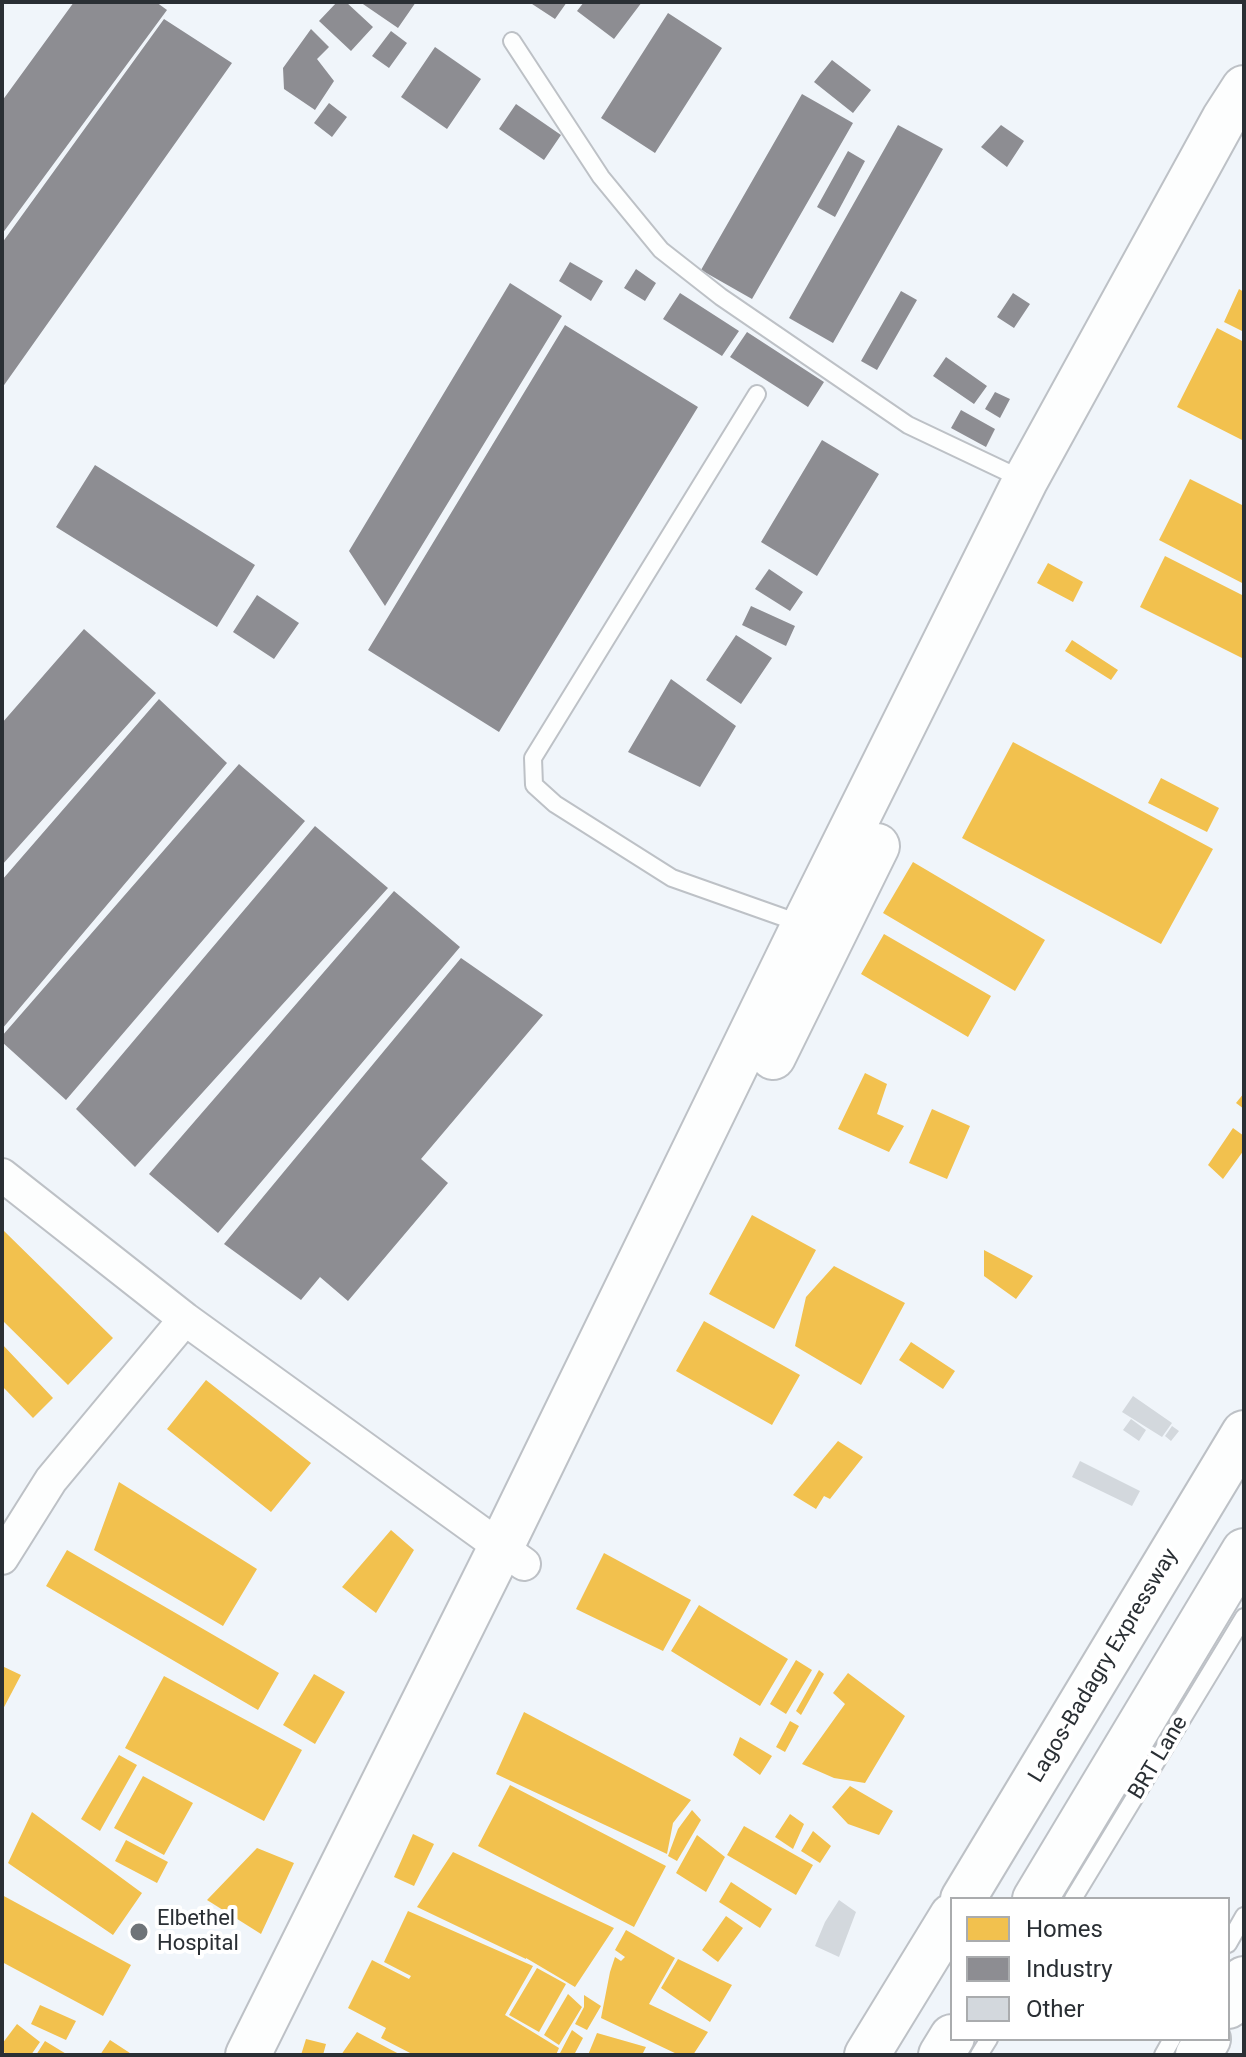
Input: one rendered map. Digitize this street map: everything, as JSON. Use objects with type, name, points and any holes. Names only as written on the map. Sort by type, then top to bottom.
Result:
[{"type":"main road","points":[[277,2055],[804,925],[1025,481],[1244,88]]},
{"type":"main road","points":[[248,2055],[512,1556],[1049,494],[1244,144]]},
{"type":"main road","name":"Lagos-Badagry Expressway","points":[[964,1897],[1244,1433]]},
{"type":"main road","points":[[1036,1897],[1244,1551]]},
{"type":"main road","points":[[867,2055],[950,1919]]},
{"type":"main road","points":[[1230,2003],[1244,1979]]},
{"type":"street","points":[[2,1175],[185,1319],[512,1556]]},
{"type":"street","points":[[2,1558],[51,1480],[185,1319]]},
{"type":"lane","points":[[512,41],[601,177],[661,250],[721,297],[908,425],[1025,481]]},
{"type":"lane","points":[[757,394],[533,758],[534,785],[555,804],[672,878],[804,925]]},
{"type":"lane","name":"BRT Lane","points":[[1074,1897],[1244,1617]]},
{"type":"lane","points":[[1230,1940],[1244,1916]]},
{"type":"building: Homes","points":[[1239,289],[1244,292],[1244,332],[1224,322]]},
{"type":"building: Homes","points":[[1217,328],[1244,342],[1244,441],[1177,407]]},
{"type":"building: Homes","points":[[1190,479],[1244,506],[1244,584],[1159,540]]},
{"type":"building: Homes","points":[[1165,556],[1244,596],[1244,659],[1140,607]]},
{"type":"building: Homes","points":[[1048,563],[1083,582],[1073,602],[1037,583]]},
{"type":"building: Homes","points":[[1072,640],[1118,670],[1111,680],[1065,651]]},
{"type":"building: Homes","points":[[1013,742],[1213,849],[1161,944],[962,838]]},
{"type":"building: Homes","points":[[1161,778],[1219,808],[1207,832],[1148,803]]},
{"type":"building: Homes","points":[[913,862],[1045,940],[1015,991],[883,913]]},
{"type":"building: Homes","points":[[884,934],[991,996],[968,1037],[861,974]]},
{"type":"building: Homes","points":[[865,1073],[887,1084],[877,1114],[904,1126],[889,1152],[838,1129]]},
{"type":"building: Homes","points":[[1244,1093],[1244,1109],[1236,1103]]},
{"type":"building: Homes","points":[[932,1109],[970,1126],[947,1179],[909,1163]]},
{"type":"building: Homes","points":[[1233,1128],[1244,1136],[1244,1150],[1223,1179],[1208,1165]]},
{"type":"building: Homes","points":[[752,1215],[816,1250],[774,1329],[709,1294]]},
{"type":"building: Homes","points":[[2,1229],[113,1338],[68,1385],[2,1320]]},
{"type":"building: Homes","points":[[984,1250],[1033,1276],[1016,1299],[984,1276]]},
{"type":"building: Homes","points":[[834,1266],[905,1303],[861,1385],[795,1346],[806,1297]]},
{"type":"building: Homes","points":[[704,1321],[800,1375],[772,1425],[676,1371]]},
{"type":"building: Homes","points":[[911,1342],[955,1371],[943,1389],[899,1360]]},
{"type":"building: Homes","points":[[2,1344],[53,1398],[33,1418],[2,1386]]},
{"type":"building: Homes","points":[[206,1380],[311,1463],[271,1512],[167,1429]]},
{"type":"building: Homes","points":[[838,1441],[863,1457],[830,1499],[824,1496],[816,1509],[793,1495]]},
{"type":"building: Homes","points":[[119,1482],[257,1569],[223,1626],[94,1550]]},
{"type":"building: Homes","points":[[391,1530],[414,1550],[376,1613],[342,1587]]},
{"type":"building: Homes","points":[[67,1550],[279,1673],[258,1710],[46,1586]]},
{"type":"building: Homes","points":[[604,1553],[691,1600],[663,1651],[576,1609]]},
{"type":"building: Homes","points":[[699,1605],[788,1659],[760,1706],[671,1651]]},
{"type":"building: Homes","points":[[796,1660],[812,1670],[786,1714],[770,1704]]},
{"type":"building: Homes","points":[[2,1666],[21,1675],[2,1711]]},
{"type":"building: Homes","points":[[819,1670],[824,1674],[801,1715],[796,1711]]},
{"type":"building: Homes","points":[[848,1673],[905,1716],[865,1783],[834,1778],[802,1764],[845,1704],[833,1693]]},
{"type":"building: Homes","points":[[314,1674],[345,1692],[315,1744],[283,1725]]},
{"type":"building: Homes","points":[[164,1676],[302,1750],[264,1821],[125,1748]]},
{"type":"building: Homes","points":[[524,1712],[691,1800],[673,1823],[667,1854],[496,1774]]},
{"type":"building: Homes","points":[[790,1721],[799,1726],[785,1752],[776,1747]]},
{"type":"building: Homes","points":[[740,1737],[772,1756],[760,1775],[733,1755]]},
{"type":"building: Homes","points":[[119,1755],[137,1765],[100,1831],[81,1819]]},
{"type":"building: Homes","points":[[143,1776],[193,1803],[164,1855],[114,1828]]},
{"type":"building: Homes","points":[[510,1785],[666,1866],[634,1927],[478,1846]]},
{"type":"building: Homes","points":[[850,1786],[893,1811],[879,1835],[848,1824],[832,1807]]},
{"type":"building: Homes","points":[[692,1810],[701,1820],[677,1861],[668,1856],[678,1829]]},
{"type":"building: Homes","points":[[32,1812],[142,1893],[113,1935],[8,1863]]},
{"type":"building: Homes","points":[[790,1814],[804,1824],[793,1849],[775,1837]]},
{"type":"building: Homes","points":[[744,1826],[813,1865],[796,1895],[727,1855]]},
{"type":"building: Homes","points":[[813,1831],[831,1846],[820,1863],[801,1851]]},
{"type":"building: Homes","points":[[413,1834],[434,1844],[414,1886],[394,1877]]},
{"type":"building: Homes","points":[[697,1835],[725,1857],[706,1892],[676,1873]]},
{"type":"building: Homes","points":[[126,1840],[168,1862],[157,1883],[115,1861]]},
{"type":"building: Homes","points":[[257,1848],[294,1863],[261,1934],[207,1900]]},
{"type":"building: Homes","points":[[453,1852],[614,1928],[575,1987],[526,1958],[417,1907]]},
{"type":"building: Homes","points":[[731,1882],[772,1909],[760,1928],[719,1902]]},
{"type":"building: Homes","points":[[2,1895],[131,1965],[103,2016],[2,1962]]},
{"type":"building: Homes","points":[[408,1911],[533,1966],[505,2015],[559,2048],[556,2055],[414,2055],[381,2038],[386,2028],[348,2008],[372,1960],[409,1979],[411,1976],[384,1962]]},
{"type":"building: Homes","points":[[726,1916],[743,1928],[718,1962],[702,1950]]},
{"type":"building: Homes","points":[[626,1930],[675,1958],[649,2004],[708,2032],[693,2055],[679,2055],[601,2018],[615,1957],[621,1961],[625,1957],[615,1950]]},
{"type":"building: Homes","points":[[678,1959],[732,1985],[710,2022],[661,1988]]},
{"type":"building: Homes","points":[[537,1968],[566,1984],[539,2032],[509,2015]]},
{"type":"building: Homes","points":[[568,1994],[582,2007],[559,2045],[544,2035]]},
{"type":"building: Homes","points":[[584,1995],[601,2006],[587,2030],[575,2024],[584,2007]]},
{"type":"building: Homes","points":[[40,2005],[76,2021],[66,2040],[31,2024]]},
{"type":"building: Homes","points":[[17,2024],[40,2042],[31,2055],[8,2055],[2,2051],[2,2044]]},
{"type":"building: Homes","points":[[572,2030],[583,2038],[574,2055],[559,2055]]},
{"type":"building: Homes","points":[[357,2032],[401,2055],[341,2055]]},
{"type":"building: Homes","points":[[597,2033],[646,2047],[642,2055],[588,2055]]},
{"type":"building: Homes","points":[[306,2039],[326,2044],[323,2055],[301,2055]]},
{"type":"building: Homes","points":[[110,2040],[133,2055],[100,2055]]},
{"type":"building: Homes","points":[[45,2041],[68,2055],[36,2055]]},
{"type":"building: Industry","points":[[74,2],[156,2],[167,10],[2,234],[2,101]]},
{"type":"building: Industry","points":[[337,2],[346,2],[373,27],[351,51],[319,21]]},
{"type":"building: Industry","points":[[360,2],[416,2],[398,28]]},
{"type":"building: Industry","points":[[529,2],[567,2],[555,19]]},
{"type":"building: Industry","points":[[584,2],[642,2],[614,39],[577,11]]},
{"type":"building: Industry","points":[[668,13],[722,48],[655,153],[601,118]]},
{"type":"building: Industry","points":[[164,19],[232,63],[2,388],[2,243]]},
{"type":"building: Industry","points":[[311,29],[329,47],[317,59],[334,81],[315,110],[284,89],[283,68]]},
{"type":"building: Industry","points":[[391,31],[407,43],[389,68],[372,56]]},
{"type":"building: Industry","points":[[435,47],[481,79],[447,129],[401,97]]},
{"type":"building: Industry","points":[[832,60],[871,90],[853,113],[814,82]]},
{"type":"building: Industry","points":[[802,94],[853,123],[752,299],[701,270]]},
{"type":"building: Industry","points":[[329,103],[347,117],[332,137],[314,123]]},
{"type":"building: Industry","points":[[516,104],[561,135],[544,160],[499,129]]},
{"type":"building: Industry","points":[[898,125],[943,149],[833,343],[789,318]]},
{"type":"building: Industry","points":[[1001,125],[1024,141],[1007,167],[981,147]]},
{"type":"building: Industry","points":[[848,151],[865,161],[835,217],[817,207]]},
{"type":"building: Industry","points":[[570,262],[603,281],[591,301],[559,281]]},
{"type":"building: Industry","points":[[636,269],[656,283],[645,301],[624,288]]},
{"type":"building: Industry","points":[[510,283],[562,316],[385,606],[349,551]]},
{"type":"building: Industry","points":[[901,291],[917,300],[877,370],[861,361]]},
{"type":"building: Industry","points":[[680,293],[739,331],[722,356],[663,319]]},
{"type":"building: Industry","points":[[1013,293],[1030,304],[1014,328],[997,317]]},
{"type":"building: Industry","points":[[565,325],[698,407],[499,732],[368,650]]},
{"type":"building: Industry","points":[[747,332],[824,382],[808,407],[730,357]]},
{"type":"building: Industry","points":[[946,357],[987,386],[974,404],[933,376]]},
{"type":"building: Industry","points":[[995,392],[1010,399],[1000,418],[985,409]]},
{"type":"building: Industry","points":[[961,410],[995,429],[986,447],[951,428]]},
{"type":"building: Industry","points":[[822,440],[879,474],[817,576],[761,542]]},
{"type":"building: Industry","points":[[95,465],[255,565],[217,627],[56,527]]},
{"type":"building: Industry","points":[[769,569],[803,592],[790,611],[755,589]]},
{"type":"building: Industry","points":[[257,595],[299,623],[274,659],[233,632]]},
{"type":"building: Industry","points":[[751,606],[795,626],[786,646],[742,625]]},
{"type":"building: Industry","points":[[84,629],[156,693],[2,865],[2,723]]},
{"type":"building: Industry","points":[[736,635],[772,658],[741,704],[706,680]]},
{"type":"building: Industry","points":[[671,679],[736,726],[700,787],[628,752]]},
{"type":"building: Industry","points":[[159,699],[227,763],[2,1029],[2,880]]},
{"type":"building: Industry","points":[[239,764],[305,821],[66,1100],[2,1042],[2,1036]]},
{"type":"building: Industry","points":[[315,826],[388,888],[135,1167],[76,1109]]},
{"type":"building: Industry","points":[[394,891],[460,947],[218,1233],[149,1174]]},
{"type":"building: Industry","points":[[461,958],[543,1015],[421,1159],[448,1183],[348,1301],[320,1277],[301,1300],[224,1244]]},
{"type":"building: Other","points":[[1133,1396],[1172,1423],[1162,1437],[1122,1412]]},
{"type":"building: Other","points":[[1131,1419],[1146,1430],[1139,1441],[1123,1430]]},
{"type":"building: Other","points":[[1172,1426],[1179,1431],[1171,1441],[1165,1436]]},
{"type":"building: Other","points":[[1080,1461],[1140,1491],[1132,1506],[1072,1477]]},
{"type":"building: Other","points":[[839,1900],[856,1912],[839,1957],[815,1946]]},
{"type":"place","name":"Elbethel Hospital","points":[[139,1932]]}]
